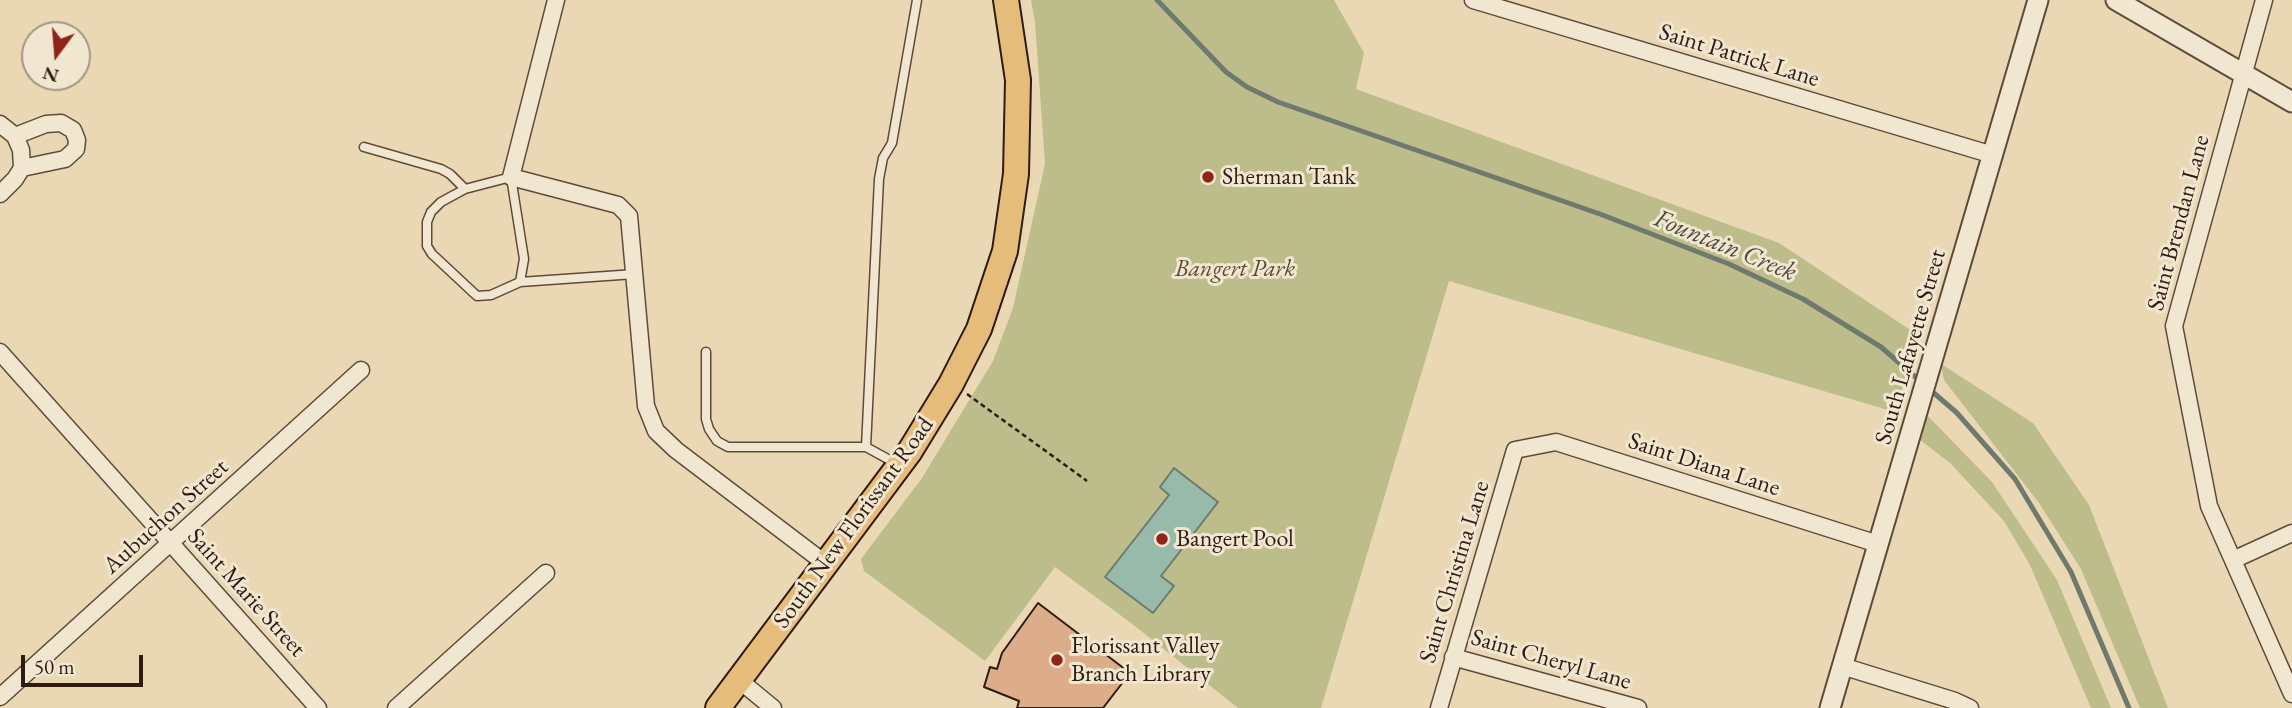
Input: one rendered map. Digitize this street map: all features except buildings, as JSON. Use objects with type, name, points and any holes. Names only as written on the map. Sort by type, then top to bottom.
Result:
[{"type":"main road","name":"South New Florissant Road","points":[[718,708],[900,466],[951,384],[979,329],[1005,251],[1016,174],[1018,80],[1006,0]]},
{"type":"street","points":[[556,0],[511,177],[618,205],[629,216],[646,406],[656,432],[826,564]]},
{"type":"street","name":"Saint Patrick Lane","points":[[1473,0],[1993,155]]},
{"type":"street","name":"South Lafayette Street","points":[[1830,708],[2038,0]]},
{"type":"street","points":[[2116,0],[2292,102]]},
{"type":"street","name":"Saint Brendan Lane","points":[[2264,0],[2174,326],[2209,506],[2292,694]]},
{"type":"street","points":[[18,143],[46,124],[61,123],[73,130],[77,140],[76,149],[65,159],[22,168]]},
{"type":"street","points":[[0,124],[18,143],[22,168],[0,194]]},
{"type":"street","name":"Saint Marie Street","points":[[0,352],[318,708]]},
{"type":"street","name":"Aubuchon Street","points":[[0,697],[361,370]]},
{"type":"street","name":"Saint Diana Lane","points":[[1515,450],[1556,442],[1878,544]]},
{"type":"street","name":"Saint Christina Lane","points":[[1439,708],[1515,450]]},
{"type":"street","points":[[2233,560],[2292,533]]},
{"type":"street","points":[[396,708],[546,573]]},
{"type":"street","name":"Saint Cheryl Lane","points":[[1453,657],[1638,708]]},
{"type":"street","points":[[1842,666],[1970,708]]},
{"type":"street","points":[[739,680],[774,708]]},
{"type":"lane","points":[[866,447],[878,179],[883,158],[892,142],[916,0]]},
{"type":"lane","points":[[365,147],[441,169],[465,189]]},
{"type":"lane","points":[[520,282],[524,259],[511,177],[465,189],[440,202],[431,212],[425,234],[427,246],[432,254],[477,296],[491,295],[520,282],[635,274]]},
{"type":"lane","points":[[706,352],[706,419],[717,441],[728,447],[866,447],[900,466]]},
{"type":"path","points":[[951,384],[1087,481]]},
{"type":"green space","name":"Bangert Park","points":[[1031,0],[1334,0],[1364,53],[1356,89],[1779,243],[1918,335],[1895,412],[1449,281],[1321,708],[1238,708],[1055,567],[985,661],[864,571],[861,559],[922,478],[993,361],[1013,308],[1045,164],[1035,22]]},
{"type":"green space","points":[[1941,364],[2033,423],[2089,505],[2168,708],[2140,708],[2081,569],[2039,503],[1944,380]]},
{"type":"green space","points":[[1925,413],[1992,482],[2057,580],[2111,708],[2091,708],[2030,565],[2004,521],[1950,463],[1919,439]]},
{"type":"shaded area","name":"Bangert Pool","points":[[1174,468],[1218,502],[1161,576],[1174,586],[1153,613],[1105,577],[1169,495],[1160,487]]},
{"type":"waterway","name":"Fountain Creek","points":[[1157,0],[1226,72],[1247,87],[1278,102],[1600,214],[1729,264],[1803,299],[1881,347],[1920,381]]},
{"type":"waterway","name":"Fountain Creek","points":[[1928,388],[1957,413],[2015,479],[2071,572],[2129,708]]},
{"type":"place","name":"Sherman Tank","points":[[1208,177]]},
{"type":"place","name":"Bangert Pool","points":[[1162,539]]},
{"type":"place","name":"Florissant Valley Branch Library","points":[[1057,660]]}]
